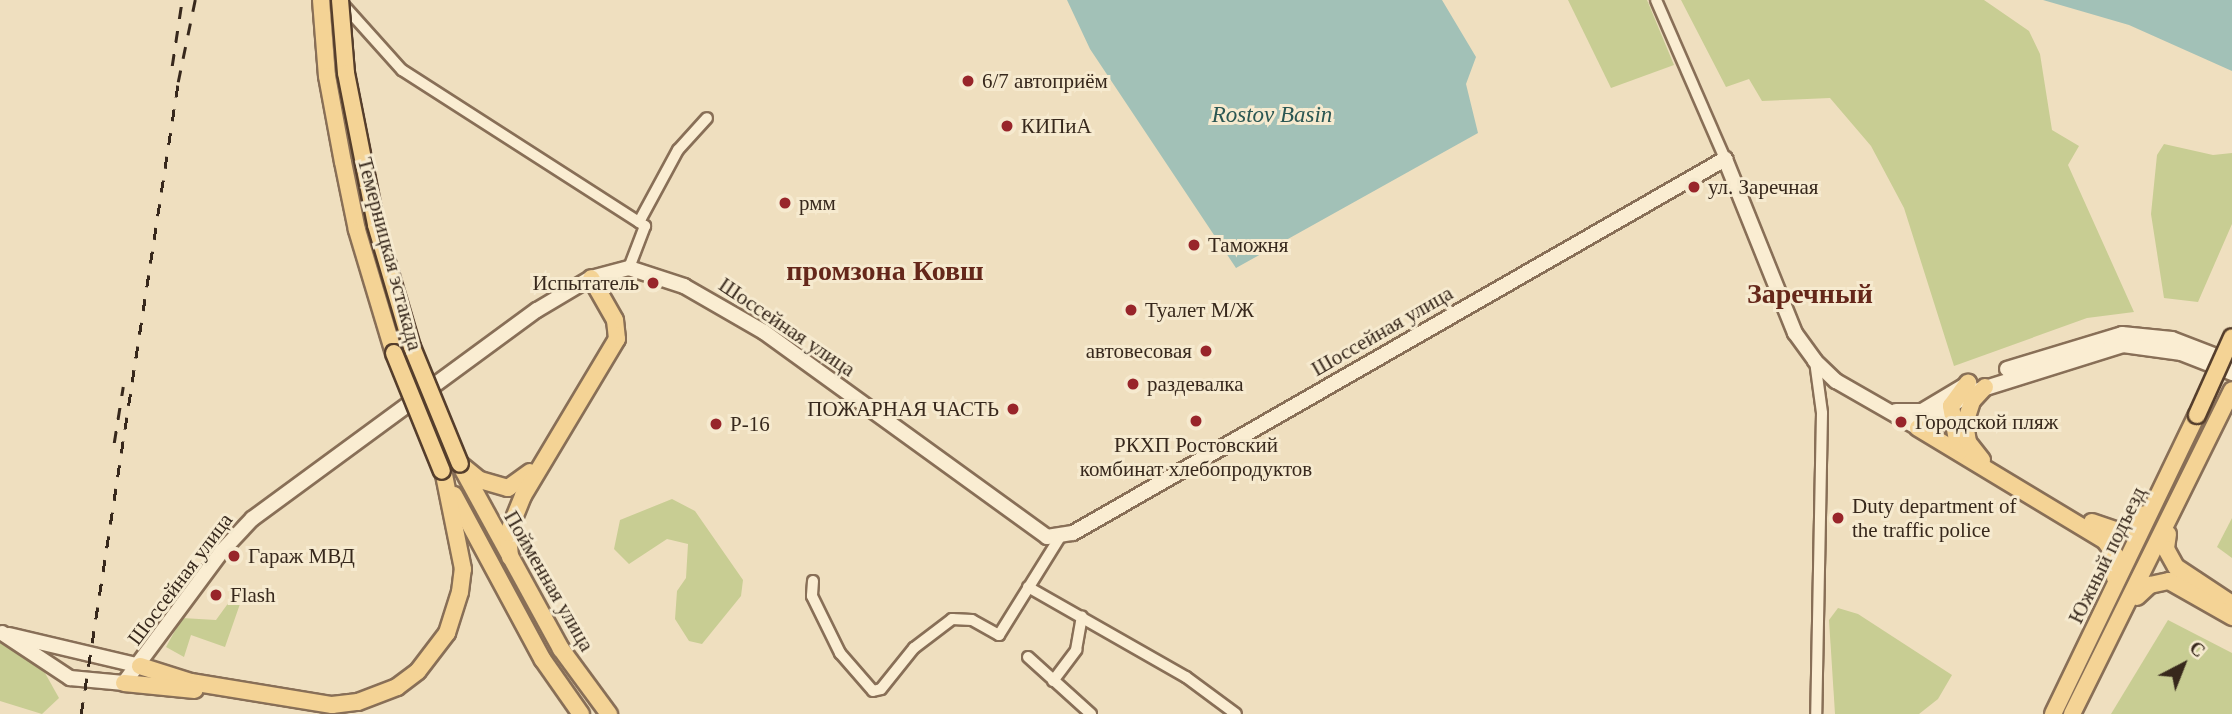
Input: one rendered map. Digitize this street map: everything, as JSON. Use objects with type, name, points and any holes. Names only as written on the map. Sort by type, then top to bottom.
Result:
[{"type":"main road","name":"Темерницкая эстакада","points":[[321,0],[327,76],[357,230],[394,353],[443,473]]},
{"type":"main road","name":"Темерницкая эстакада","points":[[340,0],[346,73],[376,225],[412,347],[460,464]]},
{"type":"main road","points":[[1725,159],[1795,333],[1815,361],[1836,381],[1959,452],[2111,546],[2118,559],[2110,597]]},
{"type":"main road","name":"Шоссейная улица","points":[[140,666],[222,551],[252,519],[520,322],[586,280],[629,268],[684,286],[727,309],[1032,529],[1060,537],[1725,159]]},
{"type":"main road","points":[[460,464],[493,486],[508,488],[527,478],[608,339],[608,323],[586,280]]},
{"type":"main road","points":[[510,557],[508,533],[523,496],[617,339],[615,320],[586,280]]},
{"type":"main road","points":[[1885,408],[1909,414],[1922,411],[1968,383],[2122,334],[2158,336],[2232,362]]},
{"type":"main road","name":"Южный подъезд","points":[[2053,714],[2159,496],[2232,337]]},
{"type":"main road","points":[[1918,428],[1985,387],[2123,345],[2181,353],[2232,373]]},
{"type":"main road","points":[[1959,452],[1951,406],[1968,383]]},
{"type":"main road","points":[[1982,460],[1968,442],[1965,423],[1972,401],[1985,387]]},
{"type":"main road","name":"Южный подъезд","points":[[2072,714],[2140,583],[2232,390]]},
{"type":"main road","points":[[1959,452],[1982,460],[2114,532],[2133,527],[2159,496]]},
{"type":"main road","name":"Пойменная улица","points":[[460,464],[561,649],[608,714]]},
{"type":"main road","points":[[1,633],[140,666],[191,682],[332,705],[358,702],[397,687],[418,671],[447,632],[460,592],[463,569],[442,482],[443,473]]},
{"type":"main road","name":"Пойменная улица","points":[[443,473],[475,541],[543,660],[581,714]]},
{"type":"main road","points":[[2178,506],[2166,542],[2168,557],[2232,604]]},
{"type":"main road","points":[[2128,607],[2150,585],[2169,582],[2232,618]]},
{"type":"main road","points":[[1,633],[70,678],[151,686],[336,714]]},
{"type":"main road","points":[[124,683],[140,666]]},
{"type":"main road","points":[[140,666],[151,686]]},
{"type":"street","points":[[340,0],[402,70],[642,224]]},
{"type":"street","points":[[1656,0],[1725,159]]},
{"type":"street","points":[[629,268],[642,224],[678,150],[707,118]]},
{"type":"street","points":[[1815,361],[1822,413],[1816,714]]},
{"type":"street","name":"Шоссейная улица","points":[[813,581],[812,596],[840,653],[873,691],[881,689],[914,648],[952,619],[972,620],[999,635],[1060,537]]},
{"type":"street","points":[[1028,587],[1083,617],[1236,714]]},
{"type":"street","points":[[1053,681],[1076,650],[1083,617]]},
{"type":"street","points":[[1028,657],[1091,714]]},
{"type":"street","points":[[1216,714],[1225,705]]},
{"type":"green space","points":[[1568,0],[1647,0],[1674,65],[1611,88]]},
{"type":"green space","points":[[1681,0],[1984,0],[2029,31],[2040,54],[2052,130],[2079,146],[2068,165],[2134,312],[2087,318],[1954,366],[1904,208],[1871,146],[1830,98],[1762,101],[1749,79],[1726,87]]},
{"type":"green space","points":[[2164,144],[2213,155],[2232,153],[2232,224],[2198,302],[2164,298],[2151,214],[2157,155]]},
{"type":"green space","points":[[672,499],[695,511],[743,580],[741,596],[702,644],[689,641],[675,619],[677,591],[686,578],[688,544],[667,539],[629,564],[614,549],[620,520]]},
{"type":"green space","points":[[2232,518],[2232,558],[2217,547]]},
{"type":"green space","points":[[237,591],[241,601],[225,647],[191,635],[184,657],[166,647],[182,618],[216,620]]},
{"type":"green space","points":[[1838,608],[1858,614],[1952,675],[1938,699],[1919,714],[1835,714],[1829,620]]},
{"type":"green space","points":[[2168,620],[2232,653],[2232,714],[2111,714]]},
{"type":"green space","points":[[0,639],[45,673],[59,698],[42,714],[0,701]]},
{"type":"water","name":"Rostov Basin","points":[[1067,0],[1442,0],[1476,57],[1466,84],[1478,133],[1236,268],[1090,49]]},
{"type":"water","points":[[2043,0],[2232,0],[2232,71],[2129,25]]},
{"type":"railway","points":[[172,66],[182,0]]},
{"type":"railway","points":[[81,714],[178,82],[195,0]]},
{"type":"railway","points":[[114,443],[123,387]]},
{"type":"place","name":"6/7 автоприём","points":[[968,81]]},
{"type":"place","name":"КИПиА","points":[[1007,126]]},
{"type":"place","name":"ул. Заречная","points":[[1694,187]]},
{"type":"place","name":"рмм","points":[[785,203]]},
{"type":"place","name":"Таможня","points":[[1194,245]]},
{"type":"place","name":"Испытатель","points":[[653,283]]},
{"type":"place","name":"Туалет М/Ж","points":[[1131,310]]},
{"type":"place","name":"автовесовая","points":[[1206,351]]},
{"type":"place","name":"раздевалка","points":[[1133,384]]},
{"type":"place","name":"ПОЖАРНАЯ ЧАСТЬ","points":[[1013,409]]},
{"type":"place","name":"РКХП Ростовский комбинат хлебопродуктов","points":[[1196,421]]},
{"type":"place","name":"Городской пляж","points":[[1901,422]]},
{"type":"place","name":"Р-16","points":[[716,424]]},
{"type":"place","name":"Duty department of the traffic police","points":[[1838,518]]},
{"type":"place","name":"Гараж МВД","points":[[234,556]]},
{"type":"place","name":"Flash","points":[[216,595]]},
{"type":"district","name":"промзона Ковш","points":[[885,271]]},
{"type":"district","name":"Заречный","points":[[1810,294]]}]
